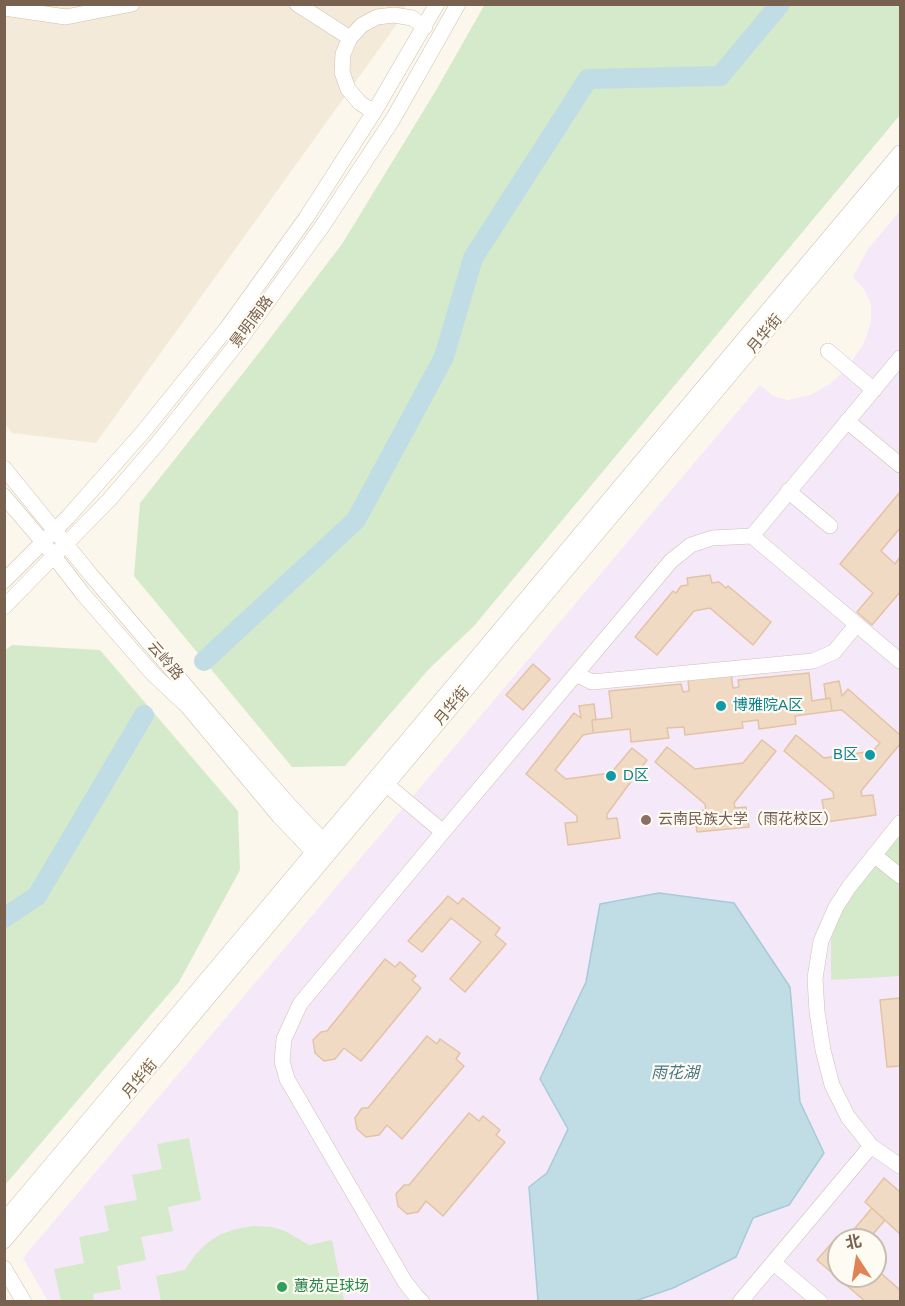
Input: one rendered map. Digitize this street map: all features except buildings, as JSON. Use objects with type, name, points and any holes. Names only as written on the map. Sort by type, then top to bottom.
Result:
[{"type":"street","points":[[4,8],[66,17],[132,4]]},
{"type":"street","points":[[297,4],[350,38]]},
{"type":"street","name":"景明南路","points":[[4,581],[56,529],[144,432],[227,328],[306,218],[374,112],[437,4]]},
{"type":"street","name":"景明南路","points":[[4,607],[109,500],[239,341],[321,228],[393,119],[458,4]]},
{"type":"street","points":[[374,112],[360,103],[348,89],[342,72],[343,54],[350,38],[362,25],[377,17],[394,15],[412,18],[425,27]]},
{"type":"street","name":"月华街","points":[[4,1241],[900,153]]},
{"type":"street","name":"月华街","points":[[4,1221],[323,851],[387,785],[900,172]]},
{"type":"street","points":[[828,351],[874,390]]},
{"type":"street","points":[[752,536],[900,359]]},
{"type":"street","points":[[847,421],[900,465]]},
{"type":"street","name":"云岭路","points":[[4,468],[323,851]]},
{"type":"street","points":[[789,491],[830,526]]},
{"type":"street","name":"云岭路","points":[[4,496],[79,589],[152,673],[188,707],[279,816],[323,851]]},
{"type":"street","points":[[422,1302],[405,1282],[286,1079],[282,1061],[284,1039],[300,1004],[670,561],[691,545],[712,538],[752,536],[899,657]]},
{"type":"street","points":[[576,674],[592,682],[813,661],[834,652],[857,624]]},
{"type":"street","points":[[387,785],[443,832]]},
{"type":"street","points":[[900,824],[849,887],[836,907],[821,941],[815,978],[823,1050],[832,1085],[848,1117],[871,1146],[900,1166]]},
{"type":"street","points":[[874,855],[900,876]]},
{"type":"street","points":[[740,1302],[871,1146]]},
{"type":"street","points":[[774,1263],[820,1302]]},
{"type":"street","points":[[4,1268],[24,1302]]},
{"type":"shaded area","points":[[4,5],[406,5],[397,24],[96,443],[12,433],[5,424]]},
{"type":"shaded area","name":"云南民族大学（雨花校区）","points":[[900,211],[900,1301],[48,1301],[23,1258],[760,385],[773,396],[788,400],[810,395],[830,384],[847,368],[863,345],[871,323],[871,304],[864,289],[853,277],[868,249]]},
{"type":"green space","points":[[485,4],[900,5],[900,115],[474,626],[429,669],[345,766],[292,767],[134,576],[140,503],[342,244],[435,92]]},
{"type":"green space","points":[[12,645],[100,650],[238,811],[240,870],[179,982],[5,1185],[4,651]]},
{"type":"green space","points":[[900,830],[900,976],[831,980],[831,940],[838,914]]},
{"type":"green space","points":[[189,1138],[201,1200],[168,1207],[173,1231],[141,1237],[146,1260],[117,1266],[121,1289],[93,1294],[94,1301],[61,1301],[54,1269],[84,1263],[79,1237],[109,1231],[104,1206],[137,1200],[132,1175],[162,1169],[157,1144]]},
{"type":"green space","points":[[253,1226],[272,1227],[285,1231],[309,1245],[332,1240],[344,1301],[161,1301],[156,1276],[185,1270],[195,1255],[219,1235]]},
{"type":"water","name":"雨花湖","points":[[659,893],[734,903],[790,987],[800,1102],[824,1153],[789,1205],[753,1218],[736,1257],[673,1288],[635,1301],[538,1301],[529,1187],[547,1173],[568,1129],[540,1079],[586,982],[600,904]]},
{"type":"waterway","points":[[204,661],[356,520],[444,357],[473,258],[588,79],[720,76],[780,4]]},
{"type":"waterway","points":[[4,918],[37,896],[144,715]]},
{"type":"place","name":"博雅院A区","points":[[721,706]]},
{"type":"place","name":"B区","points":[[870,755]]},
{"type":"place","name":"D区","points":[[611,776]]},
{"type":"place","name":"云南民族大学（雨花校区）","points":[[646,820]]},
{"type":"place","name":"蕙苑足球场","points":[[282,1287]]}]
